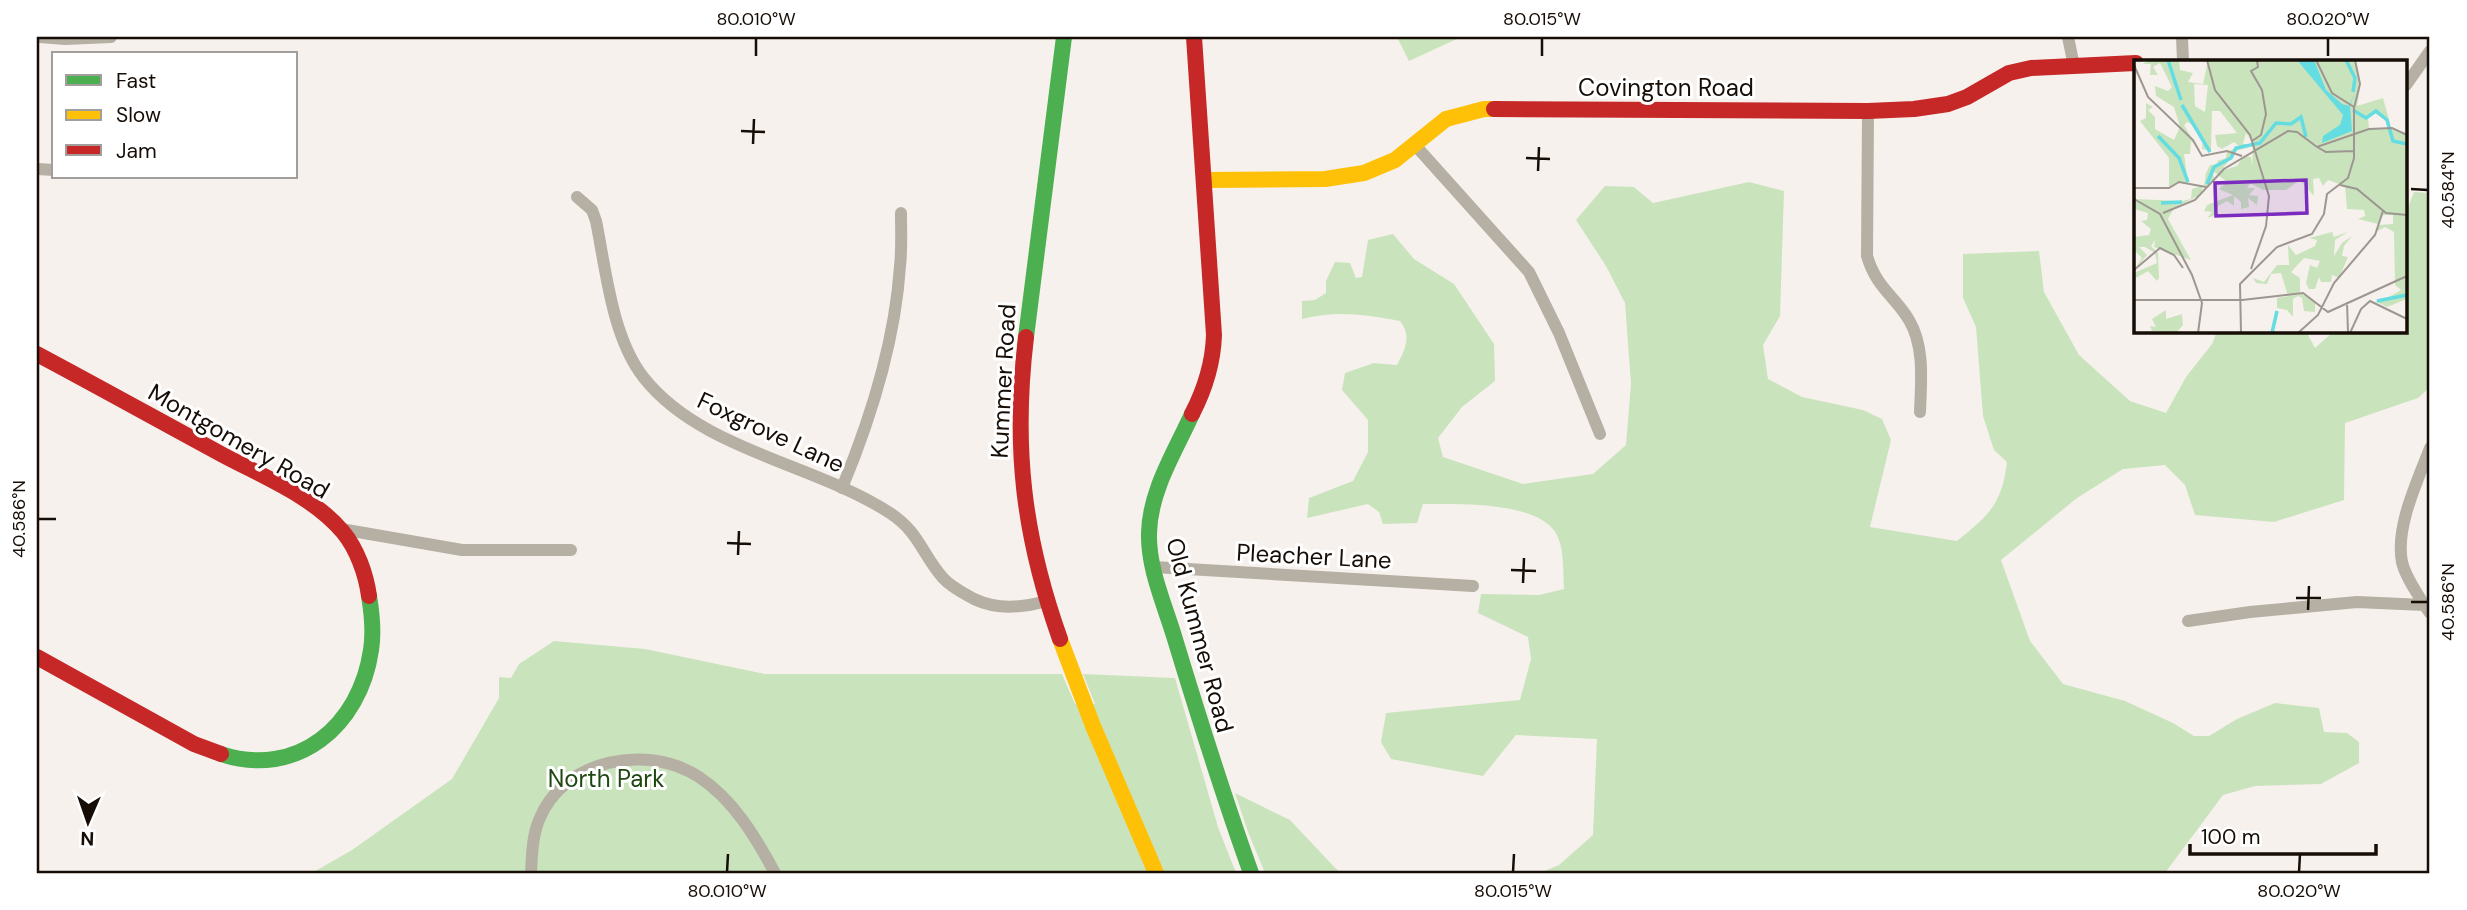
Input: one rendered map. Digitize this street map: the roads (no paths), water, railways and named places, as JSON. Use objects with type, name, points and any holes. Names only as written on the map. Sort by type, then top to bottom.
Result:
[{"type":"street","points":[[40,37],[111,37]]},
{"type":"street","name":"Kummer Road","points":[[1064,37],[1020,393],[1023,485],[1046,601],[1156,873]]},
{"type":"street","name":"Old Kummer Road","points":[[1194,37],[1206,180],[1213,309],[1212,359],[1202,392],[1164,474],[1149,530],[1153,567],[1203,736],[1251,873]]},
{"type":"street","points":[[2068,37],[2074,65]]},
{"type":"street","points":[[2182,37],[2183,60]]},
{"type":"street","points":[[2408,82],[2430,51]]},
{"type":"street","name":"Covington Road","points":[[1206,180],[1353,176],[1386,166],[1446,120],[1484,109],[1868,111],[1938,106],[1961,100],[1993,81],[2017,71],[2074,65],[2134,63]]},
{"type":"street","points":[[1868,111],[1867,256],[1871,272],[1908,318],[1914,331],[1920,361],[1920,412]]},
{"type":"street","points":[[1415,145],[1529,272],[1563,343],[1600,434]]},
{"type":"street","name":"Foxgrove Lane","points":[[577,197],[592,210],[623,339],[632,361],[645,380],[676,409],[699,426],[842,488],[889,512],[906,525],[945,580],[975,600],[1010,607],[1046,601]]},
{"type":"street","points":[[842,488],[871,411],[887,350],[901,265],[901,213]]},
{"type":"street","name":"Montgomery Road","points":[[37,354],[295,496],[341,529],[353,546],[359,563],[372,606],[374,626],[370,660],[353,708],[323,740],[297,754],[280,759],[255,761],[214,752],[37,657]]},
{"type":"street","points":[[2427,609],[2402,565],[2400,542],[2412,496],[2430,448]]},
{"type":"street","points":[[341,529],[462,550],[571,550]]},
{"type":"street","name":"Pleacher Lane","points":[[1153,567],[1473,586]]},
{"type":"street","points":[[2188,621],[2357,602],[2427,609]]},
{"type":"street","points":[[531,873],[539,818],[556,792],[593,768],[634,759],[660,761],[688,771],[719,792],[739,815],[775,873]]},
{"type":"park label","name":"North Park","points":[[606,778]]}]
